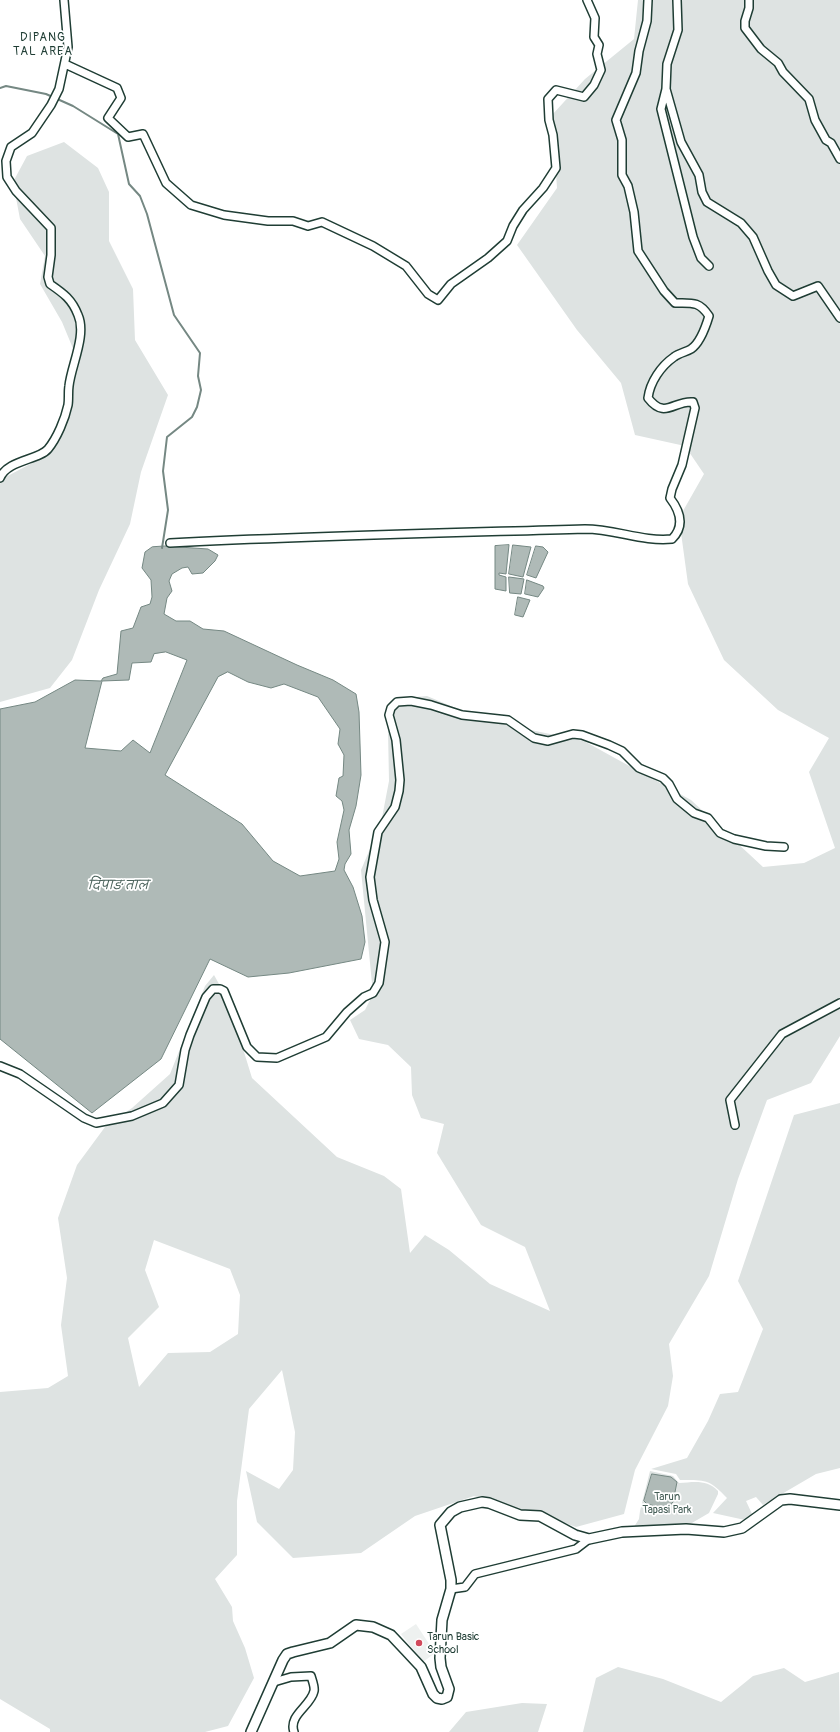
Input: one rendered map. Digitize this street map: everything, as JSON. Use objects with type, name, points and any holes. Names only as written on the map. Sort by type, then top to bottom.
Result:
[{"type":"main road","points":[[252,1732],[287,1654],[325,1645],[356,1625],[374,1627],[390,1634],[421,1667],[433,1694],[442,1699],[447,1697],[448,1685],[441,1667],[440,1658],[442,1620],[451,1589],[447,1550],[440,1531],[440,1525],[451,1512],[460,1507],[489,1503],[520,1516],[540,1516],[575,1535],[589,1539],[622,1532],[686,1529],[724,1532],[734,1530],[742,1528],[781,1500],[790,1499],[840,1505]]},
{"type":"street","points":[[0,478],[2,473],[12,466],[48,450],[61,426],[68,404],[68,386],[76,359],[80,332],[79,316],[68,296],[50,284],[48,277],[51,255],[51,228],[16,191],[7,177],[6,161],[11,147],[32,133],[51,106],[59,89],[68,47],[64,0]]},
{"type":"street","points":[[65,64],[117,88],[121,98],[108,118],[128,137],[143,134],[166,183],[191,205],[224,215],[268,221],[293,221],[308,226],[322,222],[373,246],[406,266],[428,294],[438,300],[451,284],[488,258],[507,241],[513,226],[523,210],[543,188],[556,168],[554,135],[549,120],[548,99],[556,90],[584,97],[594,85],[601,70],[597,54],[599,45],[594,37],[595,18],[587,0]]},
{"type":"street","points":[[170,543],[304,537],[602,529],[661,540],[672,539],[678,533],[680,520],[679,509],[670,498],[682,465],[695,408],[693,402],[687,401],[674,407],[662,409],[653,404],[648,398],[649,386],[666,363],[675,356],[692,348],[705,328],[709,316],[703,307],[693,303],[675,303],[664,291],[638,251],[634,212],[628,186],[622,175],[622,140],[616,120],[636,73],[639,51],[647,21],[648,0]]},
{"type":"street","points":[[677,0],[678,30],[667,64],[666,89],[661,109],[692,237],[701,258],[709,266]]},
{"type":"street","points":[[749,0],[745,28],[761,49],[778,63],[783,72],[809,99],[815,120],[840,159]]},
{"type":"street","points":[[666,89],[681,142],[699,175],[702,192],[707,202],[741,223],[753,237],[768,271],[776,284],[793,296],[818,286],[840,318]]},
{"type":"street","points":[[0,1066],[20,1074],[84,1118],[96,1123],[132,1116],[163,1103],[174,1093],[179,1085],[184,1050],[206,997],[213,989],[220,989],[224,991],[247,1047],[257,1057],[277,1058],[326,1037],[347,1012],[364,997],[373,993],[380,983],[385,942],[375,908],[370,877],[378,832],[395,806],[399,791],[400,780],[396,740],[389,715],[391,708],[397,702],[411,701],[431,705],[462,715],[508,720],[524,730],[530,736],[548,741],[573,734],[582,735],[615,748],[628,756],[639,768],[663,778],[669,784],[677,799],[694,813],[708,818],[720,833],[726,836],[766,846],[784,847]]},
{"type":"street","points":[[735,1125],[730,1100],[782,1034],[840,1003]]},
{"type":"street","points":[[451,1589],[465,1587],[476,1574],[576,1549],[589,1539]]},
{"type":"street","points":[[274,1682],[291,1677],[311,1676],[314,1690],[310,1700],[294,1721],[294,1732]]},
{"type":"shaded area","name":"Tarun Basic School","points":[[416,1624],[435,1653],[423,1662],[401,1634]]},
{"type":"green space","points":[[638,0],[840,0],[840,1036],[811,1083],[767,1100],[738,1179],[709,1276],[669,1344],[673,1376],[668,1406],[635,1470],[624,1514],[576,1527],[542,1515],[511,1508],[474,1496],[415,1516],[361,1553],[293,1558],[257,1522],[246,1471],[279,1489],[293,1470],[295,1432],[282,1370],[249,1409],[237,1501],[237,1555],[215,1579],[232,1607],[233,1621],[245,1648],[254,1678],[228,1726],[205,1732],[50,1732],[50,1729],[0,1699],[0,1392],[48,1388],[68,1376],[61,1325],[67,1278],[58,1218],[77,1165],[105,1127],[132,1108],[170,1074],[205,986],[214,975],[228,1000],[252,1078],[337,1157],[384,1176],[401,1189],[410,1253],[425,1235],[449,1250],[490,1284],[550,1311],[525,1247],[481,1225],[437,1153],[444,1124],[421,1118],[412,1095],[411,1067],[388,1045],[359,1039],[350,1020],[365,1010],[373,994],[361,870],[381,823],[389,781],[388,730],[396,699],[427,696],[487,721],[584,741],[691,800],[763,867],[804,863],[835,848],[809,772],[829,738],[778,710],[724,660],[688,584],[679,518],[704,474],[685,446],[635,435],[621,383],[577,330],[517,245],[557,188],[552,115],[585,79],[634,39]],"holes":[[[154,1240],[230,1269],[240,1295],[238,1334],[210,1352],[168,1353],[139,1387],[128,1338],[159,1307],[145,1270]]]},
{"type":"green space","points":[[64,142],[98,168],[109,192],[109,241],[133,289],[135,340],[168,395],[141,472],[130,524],[99,590],[72,660],[50,688],[0,702],[0,484],[2,479],[49,454],[64,414],[79,363],[62,322],[40,284],[45,256],[20,219],[13,182],[27,156]]},
{"type":"green space","points":[[840,1103],[840,1468],[816,1474],[763,1505],[756,1497],[746,1501],[753,1516],[745,1520],[713,1513],[727,1498],[716,1487],[702,1481],[680,1480],[676,1474],[651,1469],[687,1458],[708,1421],[720,1394],[738,1392],[763,1329],[738,1281],[794,1115]]},
{"type":"green space","name":"Tarun Tapasi Park","points":[[650,1471],[673,1476],[679,1483],[700,1482],[714,1487],[718,1491],[718,1494],[709,1513],[685,1527],[632,1530],[639,1519]]},
{"type":"green space","points":[[618,1667],[663,1679],[721,1702],[753,1676],[784,1668],[805,1682],[839,1672],[840,1732],[583,1732],[596,1678]]},
{"type":"green space","points":[[522,1703],[547,1704],[538,1732],[449,1732],[466,1712]]},
{"type":"water","points":[[509,545],[506,574],[499,573],[499,575],[506,577],[506,591],[495,589],[495,546]]},
{"type":"water","points":[[513,545],[531,547],[523,577],[509,574]]},
{"type":"water","name":"दिपाङ ताल","points":[[165,546],[208,549],[218,555],[215,561],[203,573],[192,574],[188,567],[182,568],[172,574],[169,581],[172,591],[167,598],[164,614],[176,621],[190,621],[203,629],[224,631],[333,680],[356,694],[359,712],[361,775],[356,806],[349,830],[351,854],[345,864],[344,870],[353,887],[362,916],[365,942],[361,959],[289,973],[248,977],[210,959],[161,1059],[92,1113],[0,1039],[0,709],[35,702],[75,680],[101,681],[103,678],[117,674],[121,631],[133,628],[141,607],[150,604],[152,597],[151,580],[142,568],[145,552],[152,547]],"holes":[[[166,652],[187,660],[150,753],[133,740],[121,751],[85,748],[102,681],[129,680],[132,663],[151,662],[154,654]],[[228,672],[248,682],[271,688],[284,684],[318,697],[340,729],[338,744],[344,755],[343,776],[339,778],[336,796],[342,801],[344,810],[337,842],[339,859],[335,871],[300,876],[273,861],[242,824],[165,775],[218,677]]]},
{"type":"water","points":[[536,546],[543,547],[548,552],[536,578],[527,575]]},
{"type":"water","points":[[509,577],[524,579],[521,594],[510,593]]},
{"type":"water","points":[[527,580],[543,586],[544,588],[538,597],[525,594]]},
{"type":"water","points":[[518,597],[530,600],[523,617],[515,615]]},
{"type":"water","points":[[652,1474],[671,1477],[677,1482],[673,1502],[667,1509],[647,1504],[644,1501]]},
{"type":"waterway","points":[[0,88],[6,86],[46,94],[73,106],[118,134],[129,184],[140,196],[147,214],[174,315],[200,353],[198,376],[201,390],[197,407],[192,417],[167,437],[163,471],[168,510],[162,548]]},
{"type":"place","name":"Tarun Basic School","points":[[419,1643]]},
{"type":"district","name":"DIPANG TAL AREA","points":[[43,45]]}]
